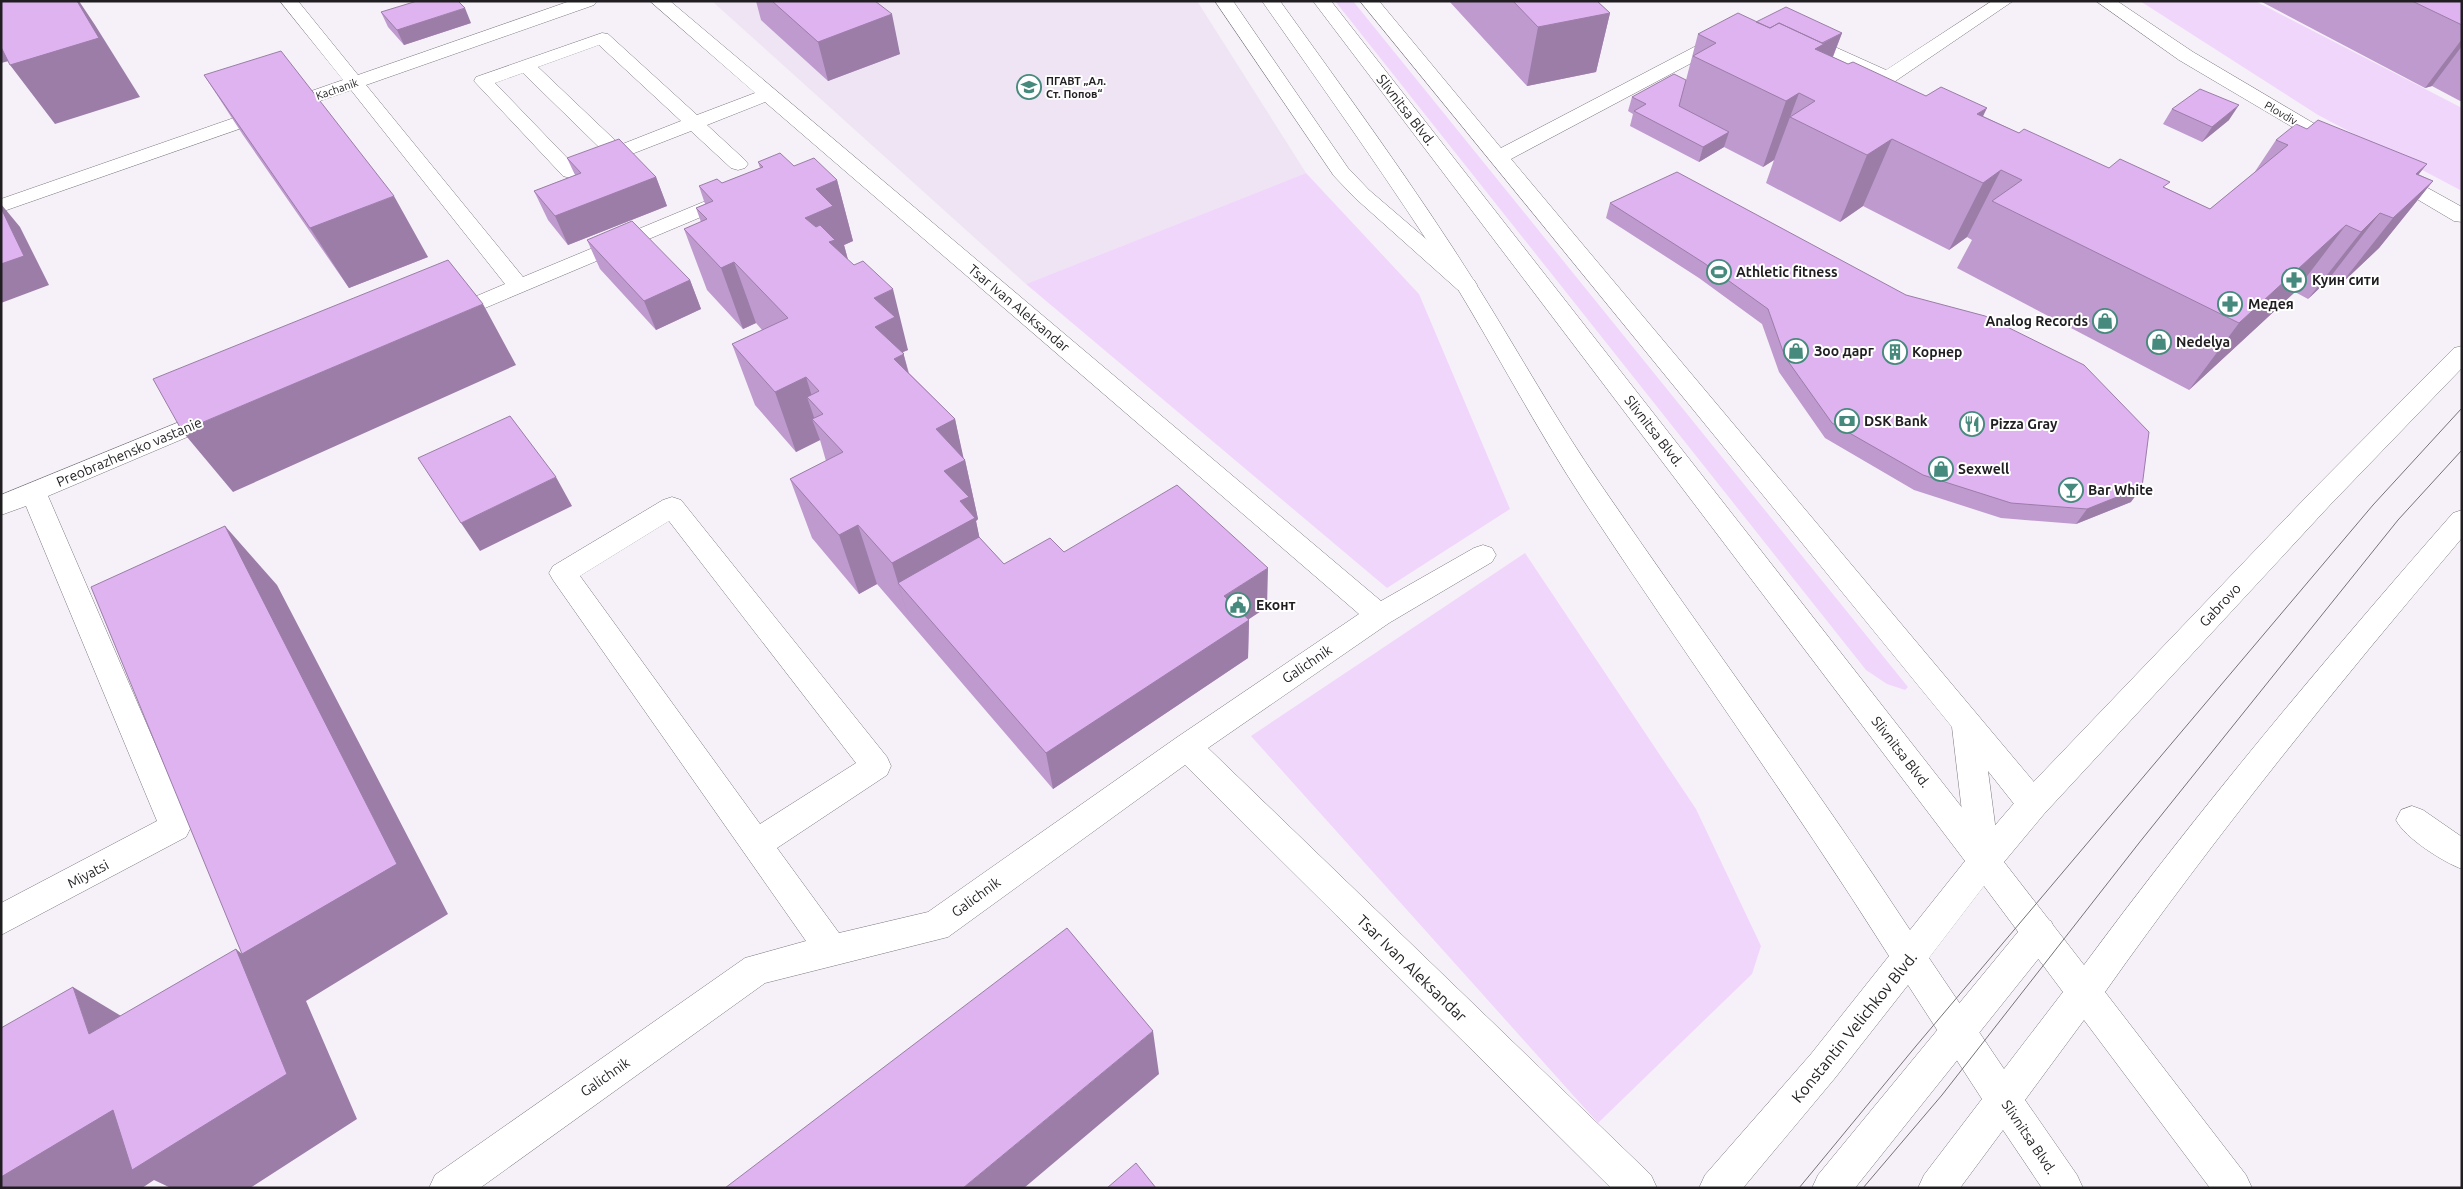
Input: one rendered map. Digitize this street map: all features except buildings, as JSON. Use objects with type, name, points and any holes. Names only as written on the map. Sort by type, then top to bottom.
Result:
[{"type":"street","points":[[289,1],[518,286]]},
{"type":"street","name":"Kachanik","points":[[1,206],[588,1]]},
{"type":"street","name":"Tsar Ivan Aleksandar","points":[[659,1],[768,94],[828,157],[1379,615]]},
{"type":"street","name":"Slivnitsa Blvd.","points":[[1224,1],[1341,172],[1362,194],[1466,285]]},
{"type":"street","name":"Slivnitsa Blvd.","points":[[1271,1],[1358,122],[1466,285],[1535,404],[1591,491],[1843,855],[1957,1031],[2064,1188]]},
{"type":"street","name":"Slivnitsa Blvd.","points":[[1322,1],[2039,932],[2233,1188]]},
{"type":"street","points":[[1370,1],[1497,158],[2033,804]]},
{"type":"street","points":[[1786,33],[1793,34],[1887,78],[2004,1]]},
{"type":"street","name":"Plovdiv","points":[[2105,1],[2186,56],[2357,157]]},
{"type":"street","points":[[1497,158],[1732,34],[1741,32]]},
{"type":"street","points":[[738,164],[694,123],[602,38],[483,81],[570,172],[617,154],[694,123],[768,94]]},
{"type":"street","points":[[526,66],[617,154]]},
{"type":"street","points":[[2374,166],[2462,216]]},
{"type":"street","points":[[427,325],[755,188]]},
{"type":"street","name":"Gabrovo","points":[[1984,862],[2033,804],[2321,498],[2462,354]]},
{"type":"street","name":"Preobrazhensko vastanie","points":[[1,506],[235,407]]},
{"type":"street","name":"Miyatsi","points":[[1,920],[175,827],[34,492]]},
{"type":"street","points":[[756,844],[876,766],[672,508],[563,573],[832,951]]},
{"type":"street","points":[[1937,1188],[2167,878],[2399,593],[2462,520]]},
{"type":"street","name":"Galichnik","points":[[448,1188],[757,970],[936,926],[1187,747],[1379,615],[1483,555]]},
{"type":"street","points":[[1966,722],[1984,862]]},
{"type":"street","name":"Tsar Ivan Aleksandar","points":[[1187,747],[1638,1188]]},
{"type":"street","points":[[2412,820],[2462,855]]},
{"type":"street","name":"Konstantin Velichkov Blvd.","points":[[1718,1188],[1823,1066],[1984,862]]},
{"type":"street","points":[[1831,1188],[2039,932]]},
{"type":"shaded area","name":"ПГАВТ „Ал. Ст. Попов“","points":[[712,1],[1197,1],[1306,173],[1026,284]]},
{"type":"shaded area","points":[[1335,1],[1353,1],[1908,687],[1905,690],[1887,684],[1866,670]]},
{"type":"shaded area","points":[[2140,1],[2255,1],[2462,108],[2462,191],[2318,115]]},
{"type":"shaded area","points":[[1306,173],[1419,294],[1510,509],[1387,588],[1026,284]]},
{"type":"shaded area","points":[[1525,553],[1696,809],[1761,946],[1752,974],[1598,1123],[1251,736]]},
{"type":"tram line","points":[[1799,1188],[1916,1046],[2373,505],[2462,408]]},
{"type":"tram line","points":[[1863,1188],[1942,1095],[2139,843],[2398,520],[2462,450]]},
{"type":"place","name":"ПГАВТ „Ал. Ст. Попов“","points":[[1029,87]]},
{"type":"place","name":"Athletic fitness","points":[[1719,272]]},
{"type":"place","name":"Куин сити","points":[[2294,280]]},
{"type":"place","name":"Медея","points":[[2230,304]]},
{"type":"place","name":"Analog Records","points":[[2105,321]]},
{"type":"place","name":"Nedelya","points":[[2159,342]]},
{"type":"place","name":"Зоо дарг","points":[[1796,351]]},
{"type":"place","name":"Корнер","points":[[1895,352]]},
{"type":"place","name":"DSK Bank","points":[[1847,421]]},
{"type":"place","name":"Pizza Gray","points":[[1972,424]]},
{"type":"place","name":"Sexwell","points":[[1941,469]]},
{"type":"place","name":"Bar White","points":[[2071,490]]},
{"type":"place","name":"Еконт","points":[[1238,605]]}]
